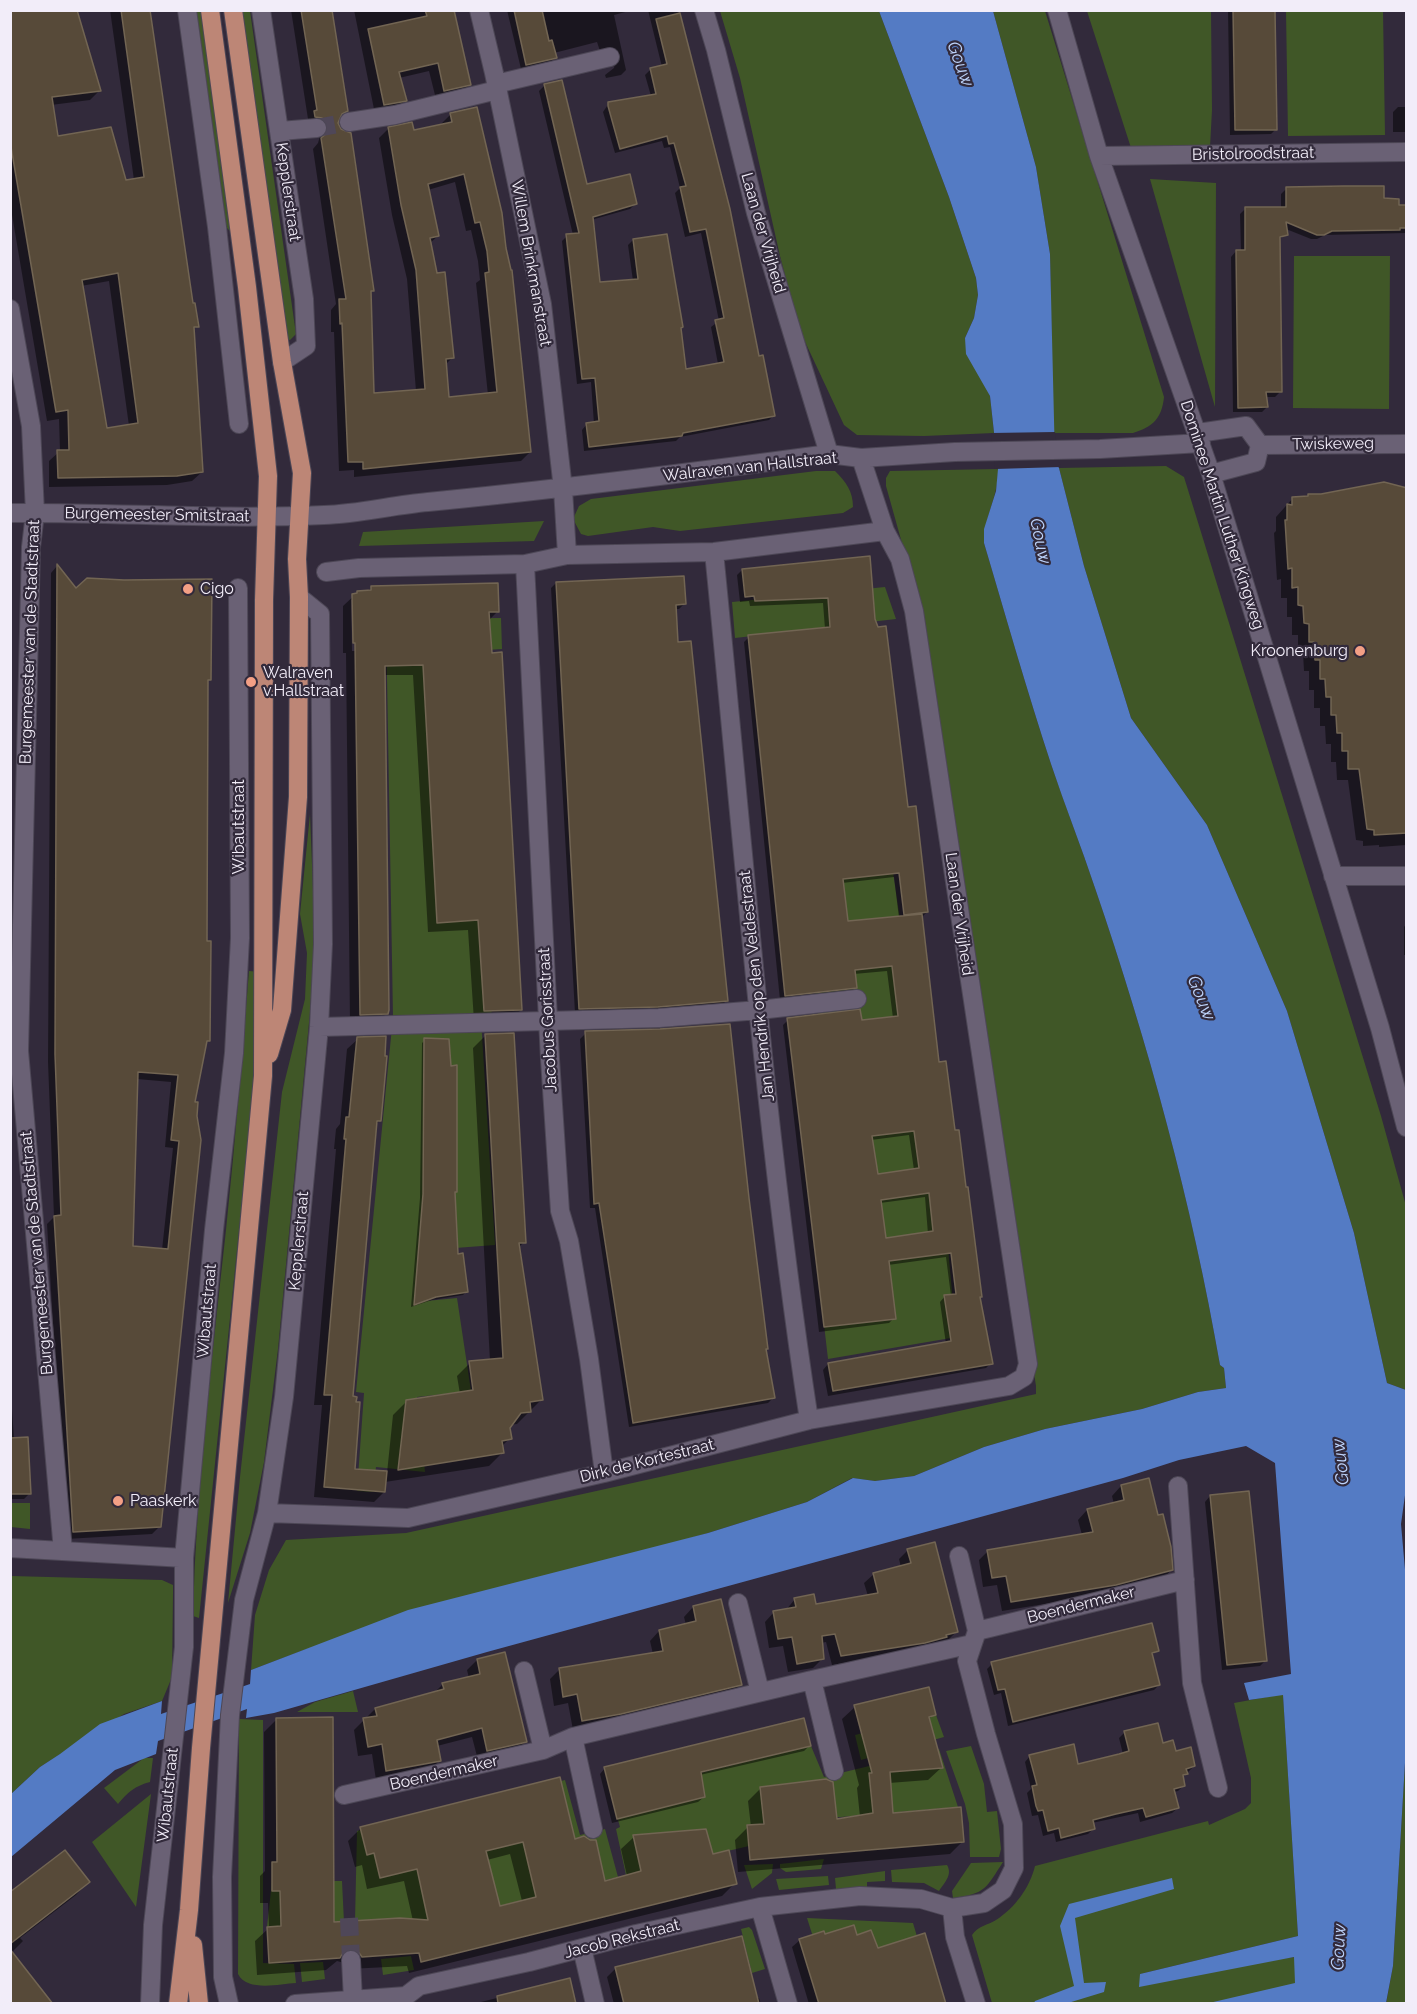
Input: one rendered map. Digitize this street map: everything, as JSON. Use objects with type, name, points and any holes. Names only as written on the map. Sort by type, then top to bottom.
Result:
[{"type":"main road","points":[[210,10],[244,262],[266,453],[267,516]]},
{"type":"main road","name":"Kepplerstraat","points":[[233,10],[282,362],[303,473],[300,515]]},
{"type":"main road","points":[[263,1076],[282,1010],[298,797],[299,597],[297,560],[300,515]]},
{"type":"main road","name":"Wibautstraat","points":[[178,2004],[189,1910],[201,1748],[263,1076],[264,600],[267,516]]},
{"type":"main road","name":"Wibautstraat","points":[[189,1910],[199,2004]]},
{"type":"street","points":[[187,10],[219,239],[239,424]]},
{"type":"street","name":"Kepplerstraat","points":[[261,10],[304,299],[306,346],[282,362]]},
{"type":"street","name":"Willem Brinkmanstraat","points":[[479,10],[542,304],[563,489],[567,555]]},
{"type":"street","name":"Laan der Vrijheid","points":[[704,10],[756,213],[829,454]]},
{"type":"street","name":"Dominee Martin Luther Kingweg","points":[[1057,10],[1099,156],[1211,474],[1380,1028],[1407,1127]]},
{"type":"street","points":[[349,122],[395,115],[610,57]]},
{"type":"street","points":[[280,131],[317,128]]},
{"type":"street","name":"Bristolroodstraat","points":[[1099,156],[1407,152]]},
{"type":"street","points":[[219,239],[244,262]]},
{"type":"street","name":"Burgemeester van de Stadtstraat","points":[[10,309],[32,426],[35,513],[31,547],[15,1052],[63,1551]]},
{"type":"street","name":"Walraven van Hallstraat","points":[[300,515],[352,513],[422,503],[563,489],[829,454],[861,458],[955,452],[1100,449],[1199,438],[1246,426],[1260,446]]},
{"type":"street","name":"Twiskeweg","points":[[1260,446],[1407,444]]},
{"type":"street","points":[[1211,474],[1256,462],[1260,446]]},
{"type":"street","name":"Laan der Vrijheid","points":[[861,458],[885,531],[900,559],[917,631],[1028,1364],[1024,1377]]},
{"type":"street","name":"Burgemeester Smitstraat","points":[[10,513],[210,517],[300,515]]},
{"type":"street","points":[[326,572],[359,568],[525,564],[567,555],[714,552],[885,531]]},
{"type":"street","name":"Jan Hendrik op den Veldestraat","points":[[714,552],[777,1186],[809,1420]]},
{"type":"street","name":"Jacobus Gorisstraat","points":[[525,564],[560,1211],[569,1241],[589,1359],[604,1473]]},
{"type":"street","name":"Wibautstraat","points":[[150,2004],[153,1925],[181,1690],[184,1647],[184,1558],[214,1230],[234,1053],[240,938],[238,588]]},
{"type":"street","name":"Kepplerstraat","points":[[229,2004],[223,1977],[222,1877],[230,1722],[244,1600],[267,1512],[284,1397],[319,1027],[323,944],[320,614],[299,597]]},
{"type":"street","points":[[239,617],[264,600]]},
{"type":"street","points":[[298,797],[321,808]]},
{"type":"street","points":[[1333,876],[1407,876]]},
{"type":"street","points":[[319,1027],[659,1018],[857,999]]},
{"type":"street","name":"Dirk de Kortestraat","points":[[267,1512],[408,1518],[604,1473],[809,1420],[1009,1386],[1024,1377]]},
{"type":"street","points":[[1178,1486],[1192,1683],[1218,1788]]},
{"type":"street","points":[[10,1548],[184,1558]]},
{"type":"street","points":[[959,1556],[975,1637]]},
{"type":"street","name":"Boendermaker","points":[[344,1795],[543,1750],[573,1737],[812,1680],[1185,1580]]},
{"type":"street","points":[[738,1603],[760,1692]]},
{"type":"street","name":"Jacob Rekstraat","points":[[295,2004],[353,2000],[407,2000],[419,1986],[760,1907],[860,1896],[921,1899],[952,1908],[984,1903],[1003,1890],[1014,1868],[1013,1824],[986,1734],[968,1661],[975,1637]]},
{"type":"street","points":[[524,1671],[543,1750]]},
{"type":"street","points":[[812,1680],[834,1771]]},
{"type":"street","points":[[573,1737],[593,1829]]},
{"type":"street","points":[[760,1907],[788,2004]]},
{"type":"street","points":[[952,1908],[955,1937],[976,2004]]},
{"type":"street","points":[[582,1948],[596,2004]]},
{"type":"street","points":[[351,1960],[353,2000]]},
{"type":"green space","points":[[195,11],[205,11],[237,238],[227,228],[225,220]]},
{"type":"green space","points":[[239,11],[250,11],[296,334],[290,340],[285,339]]},
{"type":"green space","points":[[720,11],[879,11],[949,197],[976,278],[978,295],[974,318],[965,338],[990,396],[994,433],[924,436],[857,435],[844,425],[800,331],[780,256],[740,78]]},
{"type":"green space","points":[[993,11],[1045,11],[1164,397],[1161,411],[1155,421],[1146,428],[1133,433],[1053,433],[1050,254],[1036,167]]},
{"type":"green space","points":[[1087,11],[1211,11],[1210,147],[1132,151]]},
{"type":"green space","points":[[1286,11],[1383,11],[1385,135],[1288,136]]},
{"type":"green space","points":[[1150,179],[1216,183],[1215,407]]},
{"type":"green space","points":[[1294,256],[1390,256],[1389,409],[1293,408]]},
{"type":"green space","points":[[1166,466],[1184,477],[1381,1116],[1406,1206],[1406,1390],[1387,1383],[1354,1233],[1287,1011],[1207,825],[1131,718],[1084,566],[1059,468]]},
{"type":"green space","points":[[998,469],[998,479],[986,524],[984,543],[1042,737],[1090,872],[1150,1064],[1182,1184],[1220,1365],[1224,1368],[1226,1388],[1198,1392],[1142,1409],[1045,1429],[984,1447],[914,1476],[875,1481],[852,1478],[807,1502],[304,1650],[251,1670],[255,1615],[269,1570],[286,1540],[406,1533],[1036,1394],[912,579],[886,486],[886,478],[890,471]]},
{"type":"green space","points":[[816,471],[835,471],[848,487],[853,507],[843,513],[680,531],[653,527],[588,536],[581,534],[573,519],[579,506],[591,499]]},
{"type":"green space","points":[[544,521],[534,541],[359,546],[363,532]]},
{"type":"green space","points":[[885,587],[896,619],[809,629],[864,676],[947,1237],[953,1303],[981,1300],[986,1332],[828,1359],[823,1316],[855,1311],[816,998],[779,633],[735,638],[732,602]]},
{"type":"green space","points":[[501,618],[502,649],[471,651],[492,1018],[481,1019],[495,1245],[429,1250],[426,1301],[457,1298],[471,1391],[417,1397],[425,1472],[376,1467],[373,1492],[357,1491],[364,1393],[356,1392],[393,1017],[386,619]]},
{"type":"green space","points":[[310,814],[315,940],[278,1349],[264,1462],[250,1533],[228,1603],[282,1092],[305,999],[307,953],[300,914]]},
{"type":"green space","points":[[249,971],[261,972],[252,1105],[199,1618],[193,1616],[201,1471],[226,1230]]},
{"type":"green space","points":[[10,1503],[30,1503],[30,1529],[11,1527]]},
{"type":"green space","points":[[11,1576],[162,1580],[173,1585],[173,1594],[172,1677],[162,1701],[124,1714],[40,1767],[11,1794]]},
{"type":"green space","points":[[353,1691],[358,1712],[297,1712],[315,1702]]},
{"type":"green space","points":[[1283,1694],[1298,1936],[1140,1974],[1295,1957],[1296,2003],[992,2003],[972,1935],[1003,1915],[1015,1903],[1029,1882],[1035,1866],[1208,1821],[1209,1825],[1245,1809],[1251,1803],[1251,1778],[1234,1703]]},
{"type":"green space","points":[[936,1715],[944,1737],[861,1760],[855,1735]]},
{"type":"green space","points":[[239,1719],[263,1720],[263,1963],[294,1964],[296,1983],[256,1985],[242,1980],[238,1974]]},
{"type":"green space","points":[[811,1746],[824,1777],[939,1749],[958,1807],[747,1825],[749,1846],[626,1875],[616,1829],[620,1827],[611,1795]]},
{"type":"green space","points":[[971,1746],[984,1784],[987,1812],[997,1811],[1001,1849],[999,1857],[970,1857],[969,1823],[965,1804],[946,1751]]},
{"type":"green space","points":[[1406,1746],[1406,2003],[1386,2004],[1393,1966]]},
{"type":"green space","points":[[144,1758],[153,1758],[150,1782],[132,1790],[118,1804],[104,1788]]},
{"type":"green space","points":[[565,1780],[580,1835],[605,1829],[618,1877],[418,1926],[355,1921],[357,1831]]},
{"type":"green space","points":[[151,1794],[136,1907],[92,1842]]},
{"type":"green space","points":[[824,1859],[821,1869],[786,1872],[780,1868],[780,1864]]},
{"type":"green space","points":[[1003,1862],[993,1878],[979,1892],[953,1898],[952,1891],[971,1863]]},
{"type":"green space","points":[[773,1864],[772,1873],[752,1889],[744,1865]]},
{"type":"green space","points":[[947,1865],[948,1876],[939,1891],[924,1883],[892,1882],[891,1870]]},
{"type":"green space","points":[[885,1871],[885,1881],[867,1882],[867,1889],[836,1889],[835,1878]]},
{"type":"green space","points":[[828,1876],[829,1885],[779,1890],[776,1879]]},
{"type":"green space","points":[[272,1881],[342,1881],[344,1922],[267,1927]]},
{"type":"green space","points":[[807,1918],[913,1923],[937,2003],[834,2003]]},
{"type":"green space","points":[[749,1927],[765,1969],[752,1973],[741,1929]]},
{"type":"green space","points":[[411,1956],[414,1970],[383,1975],[381,1959]]},
{"type":"green space","points":[[323,1962],[325,1979],[302,1982],[300,1963]]},
{"type":"water","name":"Gouw","points":[[879,11],[993,11],[1036,167],[1050,254],[1055,461],[1059,468],[1084,566],[1131,718],[1207,825],[1287,1011],[1354,1233],[1387,1383],[1406,1390],[1406,1488],[1401,1524],[1406,1581],[1406,1746],[1393,1966],[1386,2003],[1209,2003],[1295,1983],[1294,1957],[1139,1987],[1140,1974],[1298,1936],[1283,1695],[1249,1700],[1244,1683],[1291,1674],[1275,1463],[1246,1446],[1179,1460],[1123,1478],[487,1652],[274,1713],[246,1718],[247,1709],[158,1741],[156,1754],[115,1770],[11,1857],[11,1794],[40,1767],[100,1724],[162,1701],[161,1714],[250,1684],[251,1670],[408,1610],[708,1533],[807,1502],[853,1478],[875,1481],[914,1476],[984,1447],[1045,1429],[1142,1409],[1198,1392],[1226,1388],[1224,1368],[1220,1365],[1182,1184],[1150,1064],[1090,872],[1042,737],[984,543],[984,529],[996,491],[998,469],[990,396],[966,354],[965,338],[974,318],[978,295],[976,278],[949,197]]},
{"type":"water","points":[[1172,1878],[1174,1889],[1075,1918],[1084,1983],[1106,1982],[1104,1992],[1068,2003],[1034,2003],[1074,1986],[1060,1926],[1069,1904]]},
{"type":"pier","points":[[1055,432],[1061,467],[995,469],[991,433]]},
{"type":"building","points":[[10,10],[77,10],[101,91],[52,97],[58,136],[111,127],[126,180],[144,177],[121,10],[150,10],[193,303],[195,303],[199,327],[194,327],[203,472],[177,476],[58,478],[57,450],[69,450],[68,410],[56,412],[10,141]],"holes":[[[118,273],[138,423],[107,428],[82,280]]]},
{"type":"building","points":[[301,10],[332,10],[348,111],[342,114],[338,123],[341,129],[351,133],[374,291],[371,291],[374,393],[425,389],[416,270],[401,205],[388,127],[412,122],[414,130],[452,122],[450,113],[477,107],[502,213],[506,248],[512,270],[531,452],[363,469],[363,462],[348,462],[339,299],[346,299],[321,138],[327,133],[328,127],[322,118],[315,117],[314,111],[317,110]],"holes":[[[464,174],[475,223],[480,222],[487,251],[489,272],[485,273],[497,392],[449,397],[446,359],[454,358],[445,272],[437,273],[430,238],[439,236],[428,184]]]},
{"type":"building","points":[[425,10],[454,10],[471,85],[444,91],[438,63],[399,72],[407,101],[384,105],[368,29],[427,16]]},
{"type":"building","points":[[514,10],[542,10],[549,41],[552,40],[557,58],[526,65]]},
{"type":"building","points":[[1233,10],[1275,10],[1277,130],[1235,130]]},
{"type":"building","points":[[680,13],[730,209],[759,356],[763,355],[775,416],[683,433],[682,436],[589,447],[586,423],[599,421],[595,378],[582,379],[566,234],[579,233],[544,84],[562,80],[587,184],[630,174],[637,204],[593,217],[600,282],[638,279],[633,239],[667,234],[683,327],[681,328],[686,369],[724,362],[715,320],[724,318],[706,229],[690,232],[680,187],[686,186],[674,143],[669,144],[667,136],[620,149],[608,106],[608,102],[656,94],[650,68],[667,64],[656,19]]},
{"type":"building","points":[[1384,186],[1384,198],[1399,199],[1399,205],[1407,205],[1407,228],[1332,231],[1324,235],[1317,235],[1286,222],[1288,235],[1280,237],[1282,392],[1266,392],[1268,407],[1238,408],[1236,250],[1245,250],[1245,207],[1286,207],[1286,187]]},
{"type":"building","name":"Kroonenburg","points":[[1384,482],[1407,488],[1407,833],[1374,835],[1374,830],[1367,829],[1359,769],[1348,769],[1348,751],[1342,751],[1342,733],[1337,733],[1336,715],[1331,715],[1331,697],[1326,697],[1325,679],[1320,679],[1320,660],[1315,660],[1314,642],[1309,642],[1309,624],[1304,623],[1303,606],[1298,605],[1298,587],[1292,588],[1292,568],[1288,569],[1285,520],[1287,520],[1287,504],[1292,505],[1292,497]]},
{"type":"building","points":[[870,556],[875,619],[878,627],[886,626],[908,807],[916,806],[928,912],[904,915],[899,873],[843,879],[848,921],[922,914],[939,1062],[946,1061],[955,1130],[959,1130],[982,1297],[980,1297],[993,1364],[833,1391],[828,1363],[951,1341],[944,1295],[956,1294],[951,1253],[889,1261],[896,1319],[824,1327],[787,1018],[860,1009],[862,1020],[898,1016],[892,966],[855,970],[857,988],[785,996],[748,635],[830,627],[828,598],[755,601],[754,596],[745,597],[742,569]],"holes":[[[914,1131],[919,1168],[878,1174],[872,1136]],[[929,1193],[933,1231],[886,1238],[881,1200]]]},
{"type":"building","points":[[57,564],[76,588],[87,578],[212,579],[211,680],[208,680],[207,941],[211,941],[210,1041],[207,1041],[195,1102],[198,1102],[197,1116],[201,1140],[161,1527],[73,1532],[54,1216],[61,1215],[55,1054]],"holes":[[[138,1072],[178,1075],[171,1140],[179,1141],[168,1249],[133,1246]]]},
{"type":"building","points":[[684,576],[686,604],[676,605],[678,642],[691,641],[728,1001],[658,1007],[579,1009],[556,582]]},
{"type":"building","points":[[498,583],[499,612],[489,612],[492,653],[502,652],[522,1010],[484,1011],[478,920],[437,923],[423,665],[385,666],[389,1010],[388,1014],[360,1015],[355,643],[353,643],[352,594],[357,591],[371,590],[371,586]]},
{"type":"building","points":[[730,1024],[768,1349],[766,1349],[775,1398],[633,1423],[599,1203],[594,1204],[585,1031]]},
{"type":"building","points":[[514,1033],[526,1243],[519,1243],[543,1400],[530,1402],[531,1412],[521,1413],[510,1428],[512,1439],[502,1441],[504,1453],[398,1470],[406,1400],[473,1390],[469,1361],[503,1358],[485,1034]]},
{"type":"building","points":[[386,1036],[385,1056],[387,1056],[381,1121],[377,1121],[353,1396],[357,1397],[356,1402],[360,1402],[355,1469],[387,1471],[385,1492],[324,1487],[332,1395],[324,1395],[346,1117],[349,1117],[357,1037]]},
{"type":"building","points":[[424,1038],[449,1039],[451,1066],[457,1065],[457,1192],[455,1192],[458,1254],[463,1253],[468,1292],[436,1297],[414,1305],[423,1194]]},
{"type":"building","points":[[28,1437],[31,1494],[10,1494],[10,1438]]},
{"type":"building","points":[[1149,1478],[1158,1515],[1163,1514],[1171,1547],[1173,1570],[1116,1585],[1011,1602],[1006,1576],[992,1578],[987,1550],[1093,1532],[1087,1509],[1124,1500],[1121,1485]]},
{"type":"building","points":[[1249,1491],[1267,1661],[1227,1665],[1210,1495]]},
{"type":"building","points":[[935,1542],[958,1632],[925,1643],[841,1656],[835,1634],[822,1636],[824,1659],[797,1664],[792,1637],[778,1639],[773,1611],[796,1607],[794,1598],[814,1594],[816,1604],[878,1593],[873,1573],[911,1563],[907,1549]]},
{"type":"building","points":[[721,1599],[742,1685],[582,1721],[577,1694],[563,1697],[559,1668],[663,1651],[659,1630],[696,1621],[693,1606]]},
{"type":"building","points":[[1152,1623],[1159,1651],[1152,1653],[1160,1685],[1013,1722],[1005,1689],[998,1690],[991,1662]]},
{"type":"building","points":[[505,1652],[527,1742],[487,1751],[482,1728],[437,1740],[441,1761],[386,1771],[382,1744],[368,1747],[363,1718],[377,1716],[375,1708],[444,1689],[442,1683],[480,1674],[477,1659]]},
{"type":"building","points":[[929,1687],[936,1715],[929,1717],[943,1768],[890,1772],[893,1813],[961,1807],[964,1842],[750,1860],[747,1825],[764,1824],[760,1787],[826,1779],[833,1782],[837,1819],[873,1813],[869,1773],[872,1773],[854,1705]]},
{"type":"building","points":[[333,1717],[334,1922],[400,1918],[428,1920],[417,1869],[380,1878],[374,1853],[367,1855],[360,1827],[560,1777],[575,1839],[584,1836],[590,1840],[596,1840],[605,1881],[641,1871],[633,1835],[706,1829],[713,1854],[729,1850],[737,1884],[421,1962],[419,1953],[362,1957],[357,1950],[351,1949],[344,1951],[340,1958],[269,1963],[267,1927],[281,1926],[280,1891],[272,1891],[272,1862],[277,1862],[276,1718]],"holes":[[[523,1842],[536,1897],[500,1906],[486,1851]]]},
{"type":"building","points":[[804,1718],[811,1746],[701,1772],[705,1797],[617,1819],[604,1767]]},
{"type":"building","points":[[1158,1723],[1163,1743],[1173,1740],[1176,1751],[1191,1747],[1195,1766],[1186,1769],[1188,1774],[1183,1775],[1185,1786],[1174,1789],[1179,1808],[1146,1817],[1143,1808],[1116,1814],[1093,1820],[1095,1829],[1061,1838],[1059,1828],[1048,1831],[1043,1810],[1038,1811],[1036,1806],[1032,1786],[1037,1785],[1029,1755],[1074,1744],[1078,1764],[1119,1754],[1129,1751],[1124,1731]]},
{"type":"building","points":[[65,1850],[90,1882],[10,1944],[10,1892]]},
{"type":"building","points":[[854,1925],[857,1935],[871,1930],[878,1948],[925,1933],[946,2004],[819,2004],[799,1939]]},
{"type":"building","points":[[742,1936],[759,2004],[624,2004],[615,1967]]},
{"type":"building","points":[[10,1949],[53,2004],[10,2004]]},
{"type":"building","points":[[570,1978],[576,2004],[498,2004],[497,1996]]},
{"type":"tunnel","points":[[317,128],[349,122]]},
{"type":"tunnel","points":[[349,1918],[351,1960]]},
{"type":"place","name":"Cigo","points":[[188,589]]},
{"type":"place","name":"Kroonenburg","points":[[1360,651]]},
{"type":"place","name":"Walraven v.Hallstraat","points":[[251,682]]},
{"type":"place","name":"Paaskerk","points":[[118,1501]]}]
